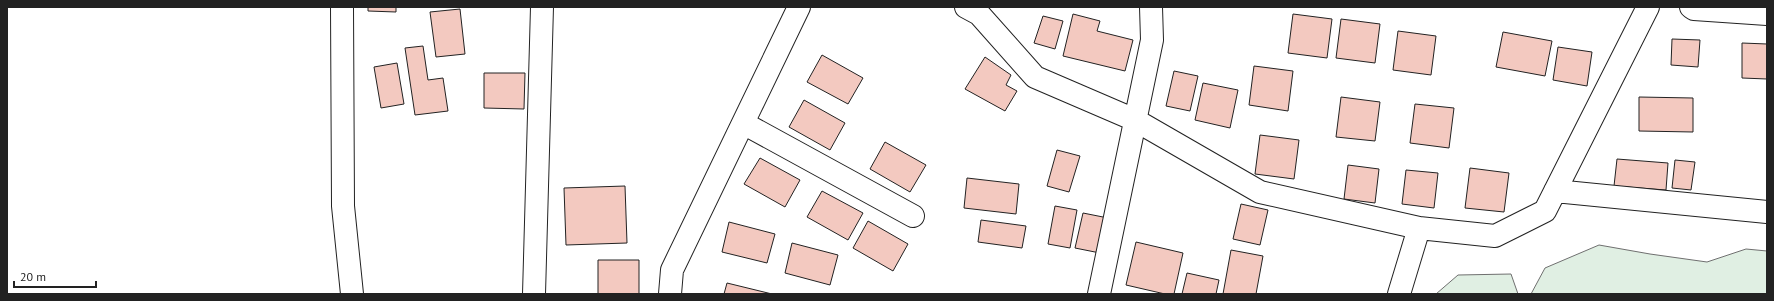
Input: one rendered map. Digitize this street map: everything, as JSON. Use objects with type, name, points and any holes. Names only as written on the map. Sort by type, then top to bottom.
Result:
[{"type":"street","points":[[342,7],[343,206],[352,294]]},
{"type":"street","points":[[534,294],[542,7]]},
{"type":"street","points":[[670,294],[672,270],[799,7]]},
{"type":"street","points":[[966,7],[979,14],[1035,77],[1135,120],[1260,192],[1419,228],[1495,236],[1545,211],[1648,7]]},
{"type":"street","points":[[1099,294],[1152,40],[1151,7]]},
{"type":"street","points":[[1691,7],[1694,9],[1767,14]]},
{"type":"street","points":[[744,122],[913,216]]},
{"type":"street","points":[[1555,191],[1767,212]]},
{"type":"street","points":[[1399,294],[1419,228]]},
{"type":"green space","points":[[1599,245],[1707,262],[1746,249],[1767,251],[1767,294],[1531,294],[1545,268]]},
{"type":"green space","points":[[1511,274],[1518,294],[1436,294],[1458,275]]},
{"type":"building","points":[[368,7],[396,7],[396,12],[368,11]]},
{"type":"building","points":[[460,9],[465,54],[436,57],[430,12]]},
{"type":"building","points":[[1073,14],[1100,21],[1097,31],[1133,40],[1125,71],[1063,56]]},
{"type":"building","points":[[1293,14],[1332,19],[1327,58],[1288,53]]},
{"type":"building","points":[[1043,16],[1063,21],[1055,49],[1034,43]]},
{"type":"building","points":[[1341,19],[1380,24],[1375,63],[1336,58]]},
{"type":"building","points":[[1398,31],[1436,36],[1431,75],[1393,70]]},
{"type":"building","points":[[1503,32],[1552,41],[1545,76],[1496,67]]},
{"type":"building","points":[[1672,39],[1700,40],[1698,67],[1671,65]]},
{"type":"building","points":[[1742,43],[1767,44],[1767,79],[1742,78]]},
{"type":"building","points":[[423,46],[428,80],[443,78],[448,111],[415,115],[405,48]]},
{"type":"building","points":[[1558,47],[1592,52],[1587,86],[1553,80]]},
{"type":"building","points":[[822,55],[863,78],[848,104],[807,82]]},
{"type":"building","points":[[985,57],[1011,75],[1006,85],[1017,91],[1005,111],[965,89]]},
{"type":"building","points":[[397,63],[404,104],[381,108],[374,67]]},
{"type":"building","points":[[1254,66],[1293,71],[1288,111],[1249,105]]},
{"type":"building","points":[[1174,71],[1198,76],[1190,111],[1166,106]]},
{"type":"building","points":[[484,73],[525,73],[524,109],[484,108]]},
{"type":"building","points":[[1203,83],[1238,90],[1230,128],[1195,120]]},
{"type":"building","points":[[1341,97],[1380,102],[1375,141],[1336,137]]},
{"type":"building","points":[[1639,97],[1693,98],[1693,132],[1639,131]]},
{"type":"building","points":[[804,100],[845,123],[830,150],[789,127]]},
{"type":"building","points":[[1415,104],[1454,108],[1449,148],[1410,143]]},
{"type":"building","points":[[1260,135],[1299,140],[1294,179],[1255,174]]},
{"type":"building","points":[[885,142],[926,165],[910,192],[870,169]]},
{"type":"building","points":[[1057,150],[1080,156],[1069,192],[1047,186]]},
{"type":"building","points":[[760,158],[800,180],[785,207],[744,184]]},
{"type":"building","points":[[1617,159],[1668,163],[1666,190],[1614,186]]},
{"type":"building","points":[[1675,160],[1695,162],[1691,190],[1672,188]]},
{"type":"building","points":[[1348,165],[1379,169],[1375,203],[1344,199]]},
{"type":"building","points":[[1470,168],[1509,173],[1504,212],[1465,208]]},
{"type":"building","points":[[1406,170],[1438,173],[1434,208],[1402,204]]},
{"type":"building","points":[[967,178],[1019,184],[1016,214],[964,208]]},
{"type":"building","points":[[625,186],[627,243],[566,245],[564,188]]},
{"type":"building","points":[[822,191],[863,213],[848,240],[807,217]]},
{"type":"building","points":[[1241,204],[1268,210],[1260,245],[1233,239]]},
{"type":"building","points":[[1055,206],[1077,210],[1070,248],[1048,244]]},
{"type":"building","points":[[1083,213],[1108,218],[1100,253],[1075,248]]},
{"type":"building","points":[[981,220],[1026,226],[1022,248],[978,242]]},
{"type":"building","points":[[868,221],[908,244],[893,271],[853,248]]},
{"type":"building","points":[[729,222],[775,234],[767,263],[722,252]]},
{"type":"building","points":[[1136,242],[1183,253],[1174,294],[1165,294],[1126,285]]},
{"type":"building","points":[[792,243],[838,255],[830,285],[785,273]]},
{"type":"building","points":[[1231,250],[1263,256],[1256,294],[1223,294]]},
{"type":"building","points":[[598,260],[639,260],[639,294],[598,294]]},
{"type":"building","points":[[1187,273],[1219,280],[1216,294],[1182,294]]},
{"type":"building","points":[[727,283],[772,294],[724,294]]}]
